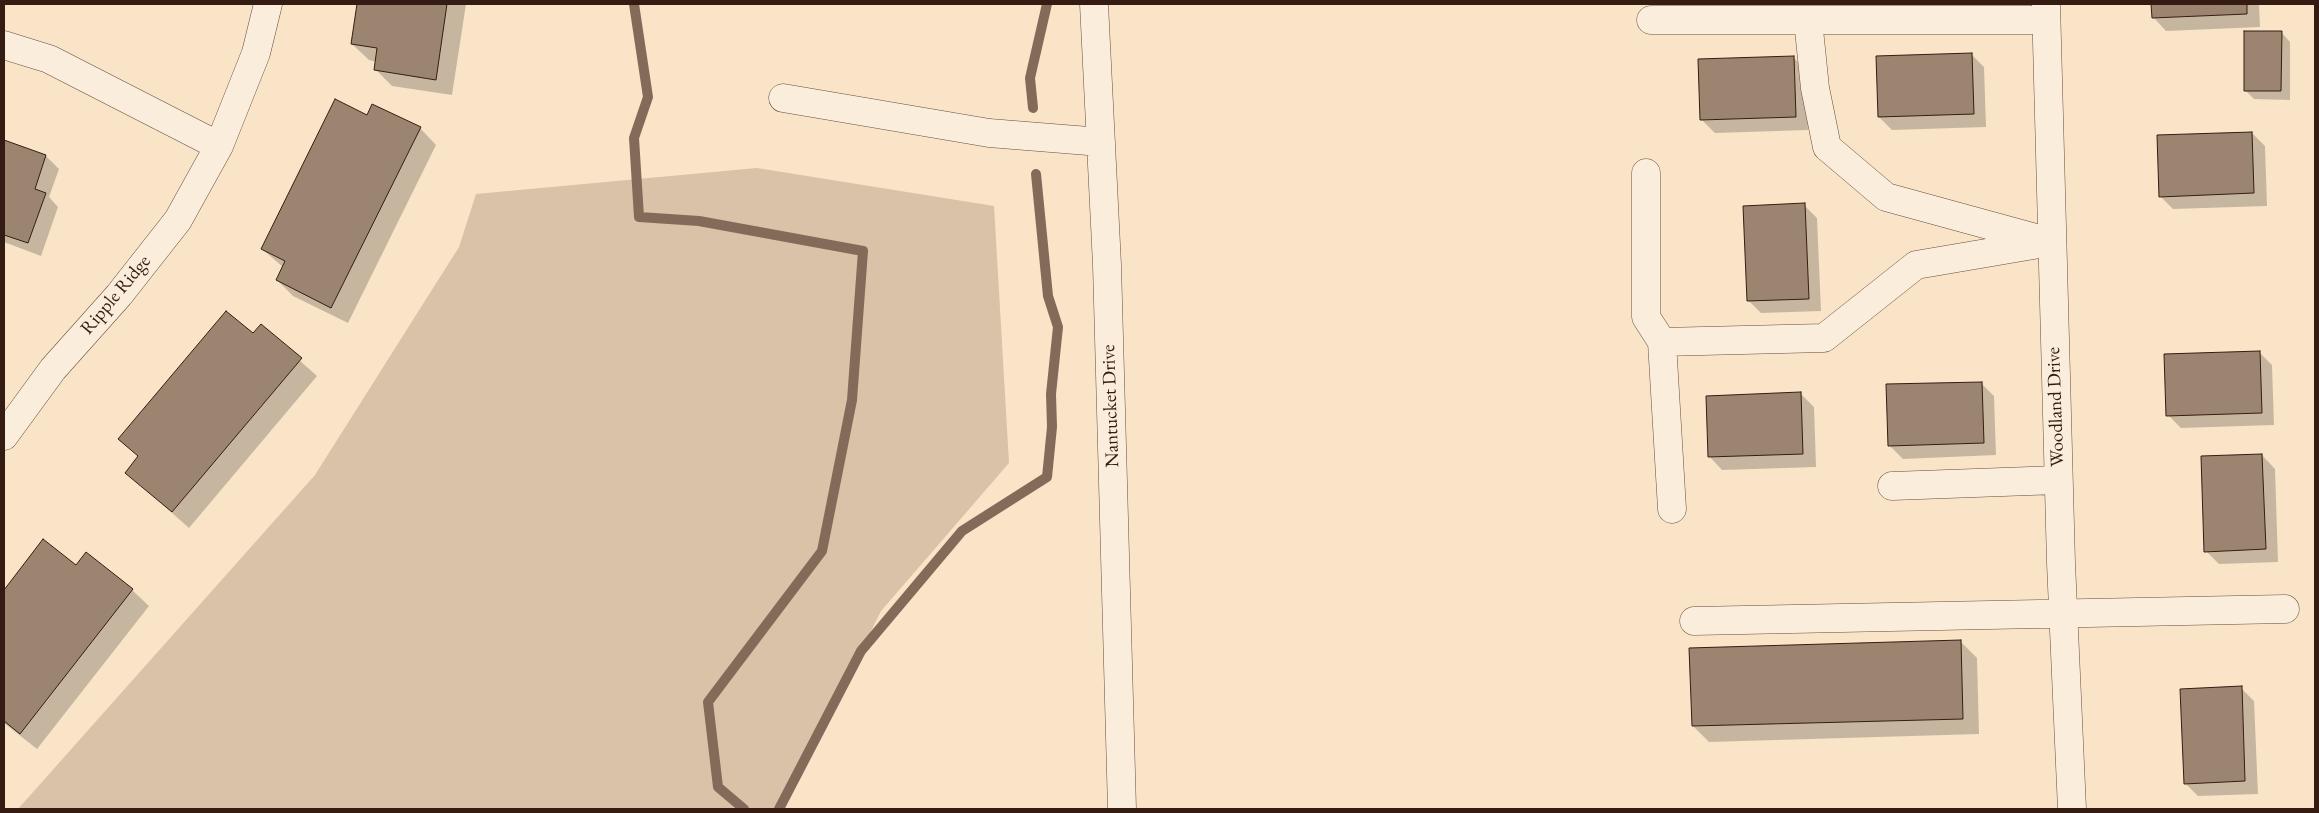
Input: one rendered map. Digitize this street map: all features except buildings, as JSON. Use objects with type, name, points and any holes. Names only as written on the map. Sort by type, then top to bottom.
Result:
[{"type":"street","name":"Ripple Ridge","points":[[4,436],[53,369],[119,294],[178,220],[219,146],[256,52],[268,4]]},
{"type":"street","name":"Nantucket Drive","points":[[1094,4],[1107,264],[1122,809]]},
{"type":"street","points":[[1650,20],[1808,20],[2046,12]]},
{"type":"street","name":"Woodland Drive","points":[[2046,12],[2050,104],[2058,480],[2072,809]]},
{"type":"street","points":[[1808,20],[1814,88],[1827,147],[1886,197],[2052,242]]},
{"type":"street","points":[[4,45],[49,59],[219,146]]},
{"type":"street","points":[[783,98],[988,133],[1101,142]]},
{"type":"street","points":[[1646,173],[1646,317],[1662,342],[1672,509]]},
{"type":"street","points":[[1662,342],[1824,338],[1916,264],[2052,242]]},
{"type":"street","points":[[1892,486],[2058,480]]},
{"type":"street","points":[[1694,621],[2285,609]]},
{"type":"shaded area","points":[[757,168],[994,206],[1009,463],[881,611],[782,809],[18,809],[315,475],[459,247],[476,194]]},
{"type":"waterway","points":[[634,4],[648,97],[634,138],[639,217],[699,221],[863,251],[852,400],[822,551],[708,702],[718,787],[744,809]]},
{"type":"waterway","points":[[1033,108],[1030,78],[1047,4]]},
{"type":"waterway","points":[[779,809],[861,651],[962,531],[1047,477],[1052,427],[1051,394],[1058,327],[1048,296],[1036,174]]}]
